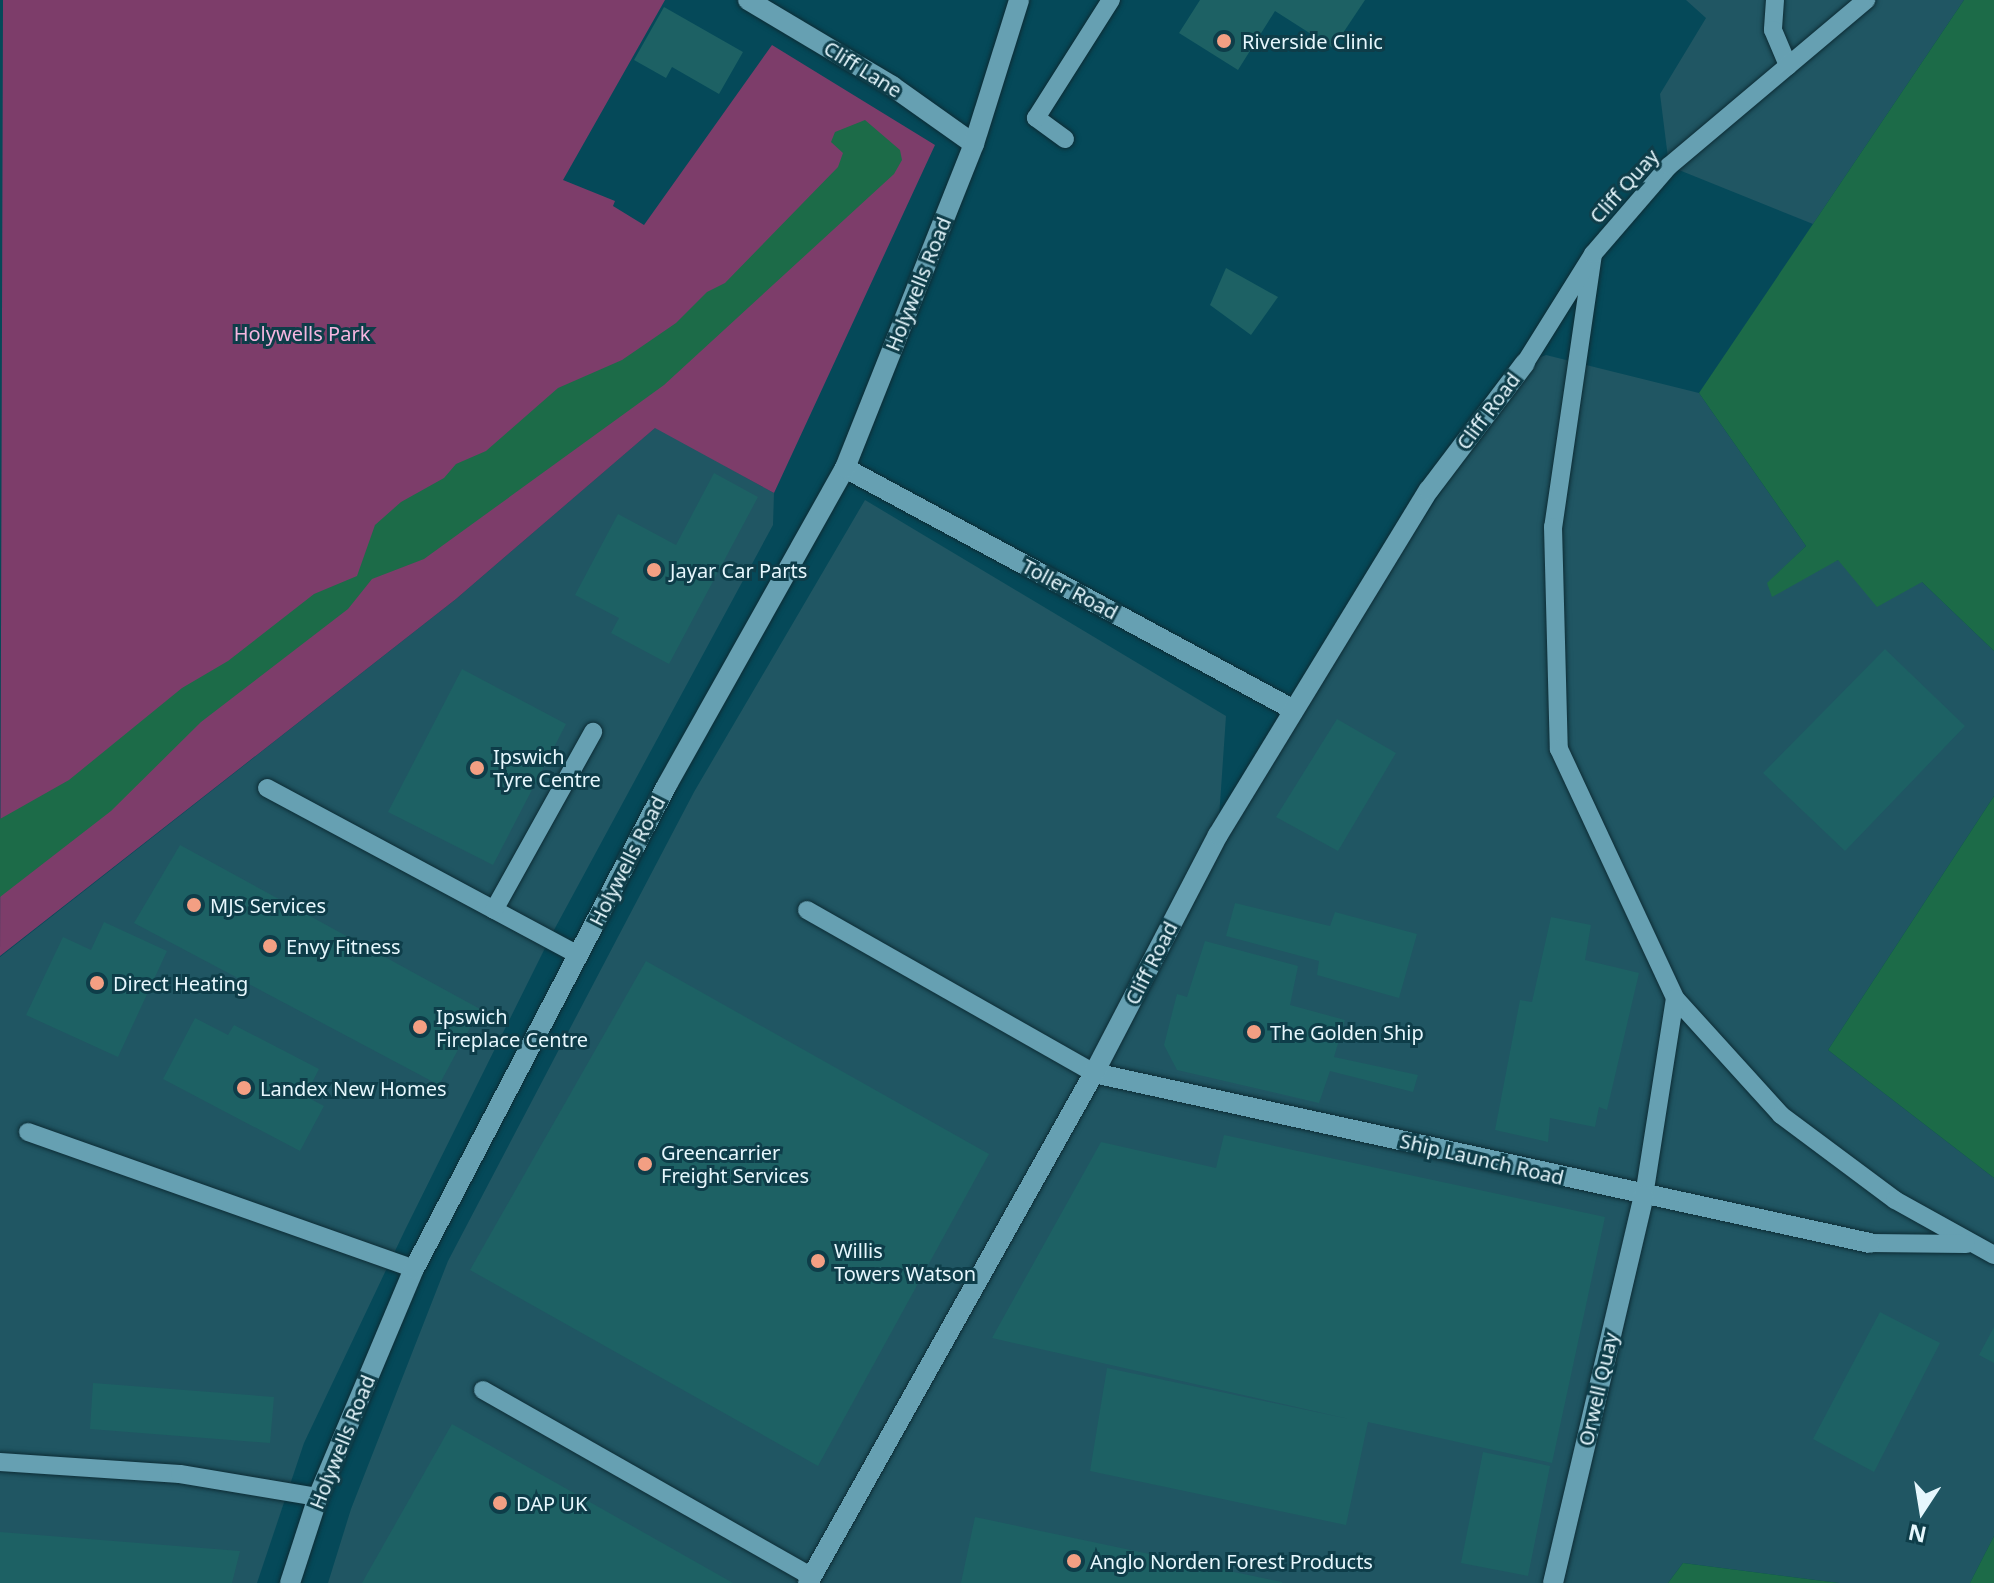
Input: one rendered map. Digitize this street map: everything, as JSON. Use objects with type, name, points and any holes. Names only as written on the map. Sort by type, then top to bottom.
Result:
[{"type":"street","name":"Cliff Lane","points":[[748,0],[892,86],[974,144]]},
{"type":"street","name":"Holywells Road","points":[[290,1583],[318,1497],[414,1269],[667,785],[845,468],[974,144],[1019,0]]},
{"type":"street","name":"Cliff Road","points":[[810,1580],[1094,1073],[1218,835],[1429,490],[1525,363]]},
{"type":"street","name":"Toller Road","points":[[845,468],[1294,710]]},
{"type":"street","name":"Ship Launch Road","points":[[1094,1073],[1644,1196],[1870,1243]]},
{"type":"street","name":"Orwell Quay","points":[[1553,1583],[1644,1196]]},
{"type":"lane","points":[[1065,139],[1036,118],[1111,0]]},
{"type":"lane","points":[[1775,0],[1773,30],[1788,66]]},
{"type":"lane","name":"Cliff Quay","points":[[1525,363],[1593,254],[1669,166],[1866,0]]},
{"type":"lane","points":[[1593,254],[1553,527],[1559,749],[1675,998],[1781,1115],[1895,1200],[1969,1244],[1994,1255]]},
{"type":"lane","points":[[494,910],[593,732]]},
{"type":"lane","points":[[267,788],[578,955]]},
{"type":"lane","points":[[807,910],[1094,1073]]},
{"type":"lane","points":[[1644,1196],[1675,998]]},
{"type":"lane","points":[[28,1132],[414,1269]]},
{"type":"lane","points":[[1870,1243],[1969,1244]]},
{"type":"lane","points":[[483,1390],[810,1580]]},
{"type":"lane","points":[[0,1462],[180,1474],[318,1497]]},
{"type":"shaded area","points":[[1686,0],[1964,0],[1813,224],[1669,166],[1660,94],[1706,18]]},
{"type":"shaded area","points":[[1964,0],[1994,0],[1994,651],[1922,582],[1877,607],[1838,560],[1772,597],[1767,583],[1806,546],[1699,393]]},
{"type":"shaded area","points":[[865,120],[900,150],[902,160],[894,174],[664,385],[424,559],[372,579],[348,609],[201,722],[111,811],[0,897],[0,819],[69,780],[182,688],[228,661],[314,594],[357,576],[375,525],[401,502],[444,478],[456,464],[486,451],[558,388],[622,360],[676,323],[707,292],[725,283],[838,167],[843,153],[831,142],[835,132]]},
{"type":"shaded area","points":[[1546,355],[1699,393],[1806,546],[1768,583],[1838,560],[1922,582],[1994,651],[1994,796],[1828,1050],[1994,1178],[1994,1536],[1970,1583],[1839,1583],[1683,1563],[1668,1583],[328,1583],[351,1509],[448,1261],[694,792],[865,500],[1226,716],[1218,833],[1525,363]]},
{"type":"shaded area","points":[[656,427],[774,493],[773,525],[554,930],[405,1230],[304,1443],[257,1583],[0,1583],[0,957],[456,599]]},
{"type":"shaded area","points":[[1994,796],[1994,1178],[1828,1050]]},
{"type":"shaded area","points":[[1994,1536],[1994,1583],[1970,1583]]},
{"type":"shaded area","points":[[1683,1563],[1839,1583],[1668,1583]]},
{"type":"green space","name":"Holywells Park","points":[[3,0],[665,0],[563,180],[615,201],[613,206],[644,225],[772,45],[935,145],[774,493],[655,428],[456,599],[0,956]]},
{"type":"building","name":"Riverside Clinic","points":[[1200,0],[1365,0],[1333,48],[1275,11],[1238,70],[1179,33]]},
{"type":"building","points":[[664,7],[743,52],[719,94],[672,67],[666,78],[634,60]]},
{"type":"building","points":[[1226,268],[1278,297],[1251,335],[1210,305]]},
{"type":"building","name":"Jayar Car Parts","points":[[714,473],[758,497],[669,664],[611,633],[619,618],[575,595],[618,514],[676,545]]},
{"type":"building","points":[[1885,649],[1965,726],[1845,851],[1763,773]]},
{"type":"building","name":"Ipswich Tyre Centre","points":[[462,669],[566,724],[493,865],[388,812]]},
{"type":"building","points":[[1337,719],[1396,753],[1338,851],[1276,817]]},
{"type":"building","points":[[180,845],[480,1009],[439,1085],[134,923]]},
{"type":"building","points":[[1235,903],[1330,926],[1335,912],[1417,934],[1399,998],[1317,975],[1319,961],[1226,936]]},
{"type":"building","points":[[1551,917],[1591,925],[1585,960],[1639,973],[1607,1110],[1599,1107],[1595,1127],[1550,1118],[1548,1142],[1495,1130],[1520,1000],[1532,1002]]},
{"type":"building","name":"Direct Heating","points":[[104,922],[167,951],[118,1057],[26,1015],[63,937],[91,950]]},
{"type":"building","name":"The Golden Ship","points":[[1205,941],[1298,966],[1290,1005],[1345,1020],[1334,1057],[1418,1075],[1413,1092],[1330,1071],[1319,1103],[1177,1070],[1164,1045],[1177,994],[1187,997]]},
{"type":"building","points":[[646,961],[989,1154],[818,1466],[470,1270]]},
{"type":"building","name":"Landex New Homes","points":[[195,1018],[228,1035],[234,1025],[319,1069],[305,1096],[324,1106],[300,1151],[163,1079]]},
{"type":"building","points":[[1224,1135],[1605,1217],[1552,1463],[1368,1422],[1346,1525],[1090,1471],[1107,1368],[1349,1419],[992,1338],[1101,1142],[1216,1168]]},
{"type":"building","points":[[1880,1312],[1940,1343],[1874,1472],[1813,1439]]},
{"type":"building","points":[[1994,1327],[1994,1363],[1979,1355]]},
{"type":"building","points":[[93,1383],[274,1397],[270,1443],[90,1429]]},
{"type":"building","name":"DAP UK","points":[[452,1424],[733,1583],[362,1583]]},
{"type":"building","points":[[1483,1452],[1550,1466],[1528,1576],[1461,1563]]},
{"type":"building","name":"Anglo Norden Forest Products","points":[[975,1517],[1282,1582],[1282,1583],[961,1583]]},
{"type":"building","points":[[0,1532],[240,1551],[232,1583],[0,1583]]},
{"type":"place","name":"Riverside Clinic","points":[[1224,41]]},
{"type":"place","name":"Jayar Car Parts","points":[[654,570]]},
{"type":"place","name":"Ipswich Tyre Centre","points":[[477,768]]},
{"type":"place","name":"MJS Services","points":[[194,905]]},
{"type":"place","name":"Envy Fitness","points":[[270,946]]},
{"type":"place","name":"Direct Heating","points":[[97,983]]},
{"type":"place","name":"Ipswich Fireplace Centre","points":[[420,1027]]},
{"type":"place","name":"The Golden Ship","points":[[1254,1032]]},
{"type":"place","name":"Landex New Homes","points":[[244,1088]]},
{"type":"place","name":"Greencarrier Freight Services","points":[[645,1164]]},
{"type":"place","name":"Willis Towers Watson","points":[[818,1261]]},
{"type":"place","name":"DAP UK","points":[[500,1503]]},
{"type":"place","name":"Anglo Norden Forest Products","points":[[1074,1561]]}]
